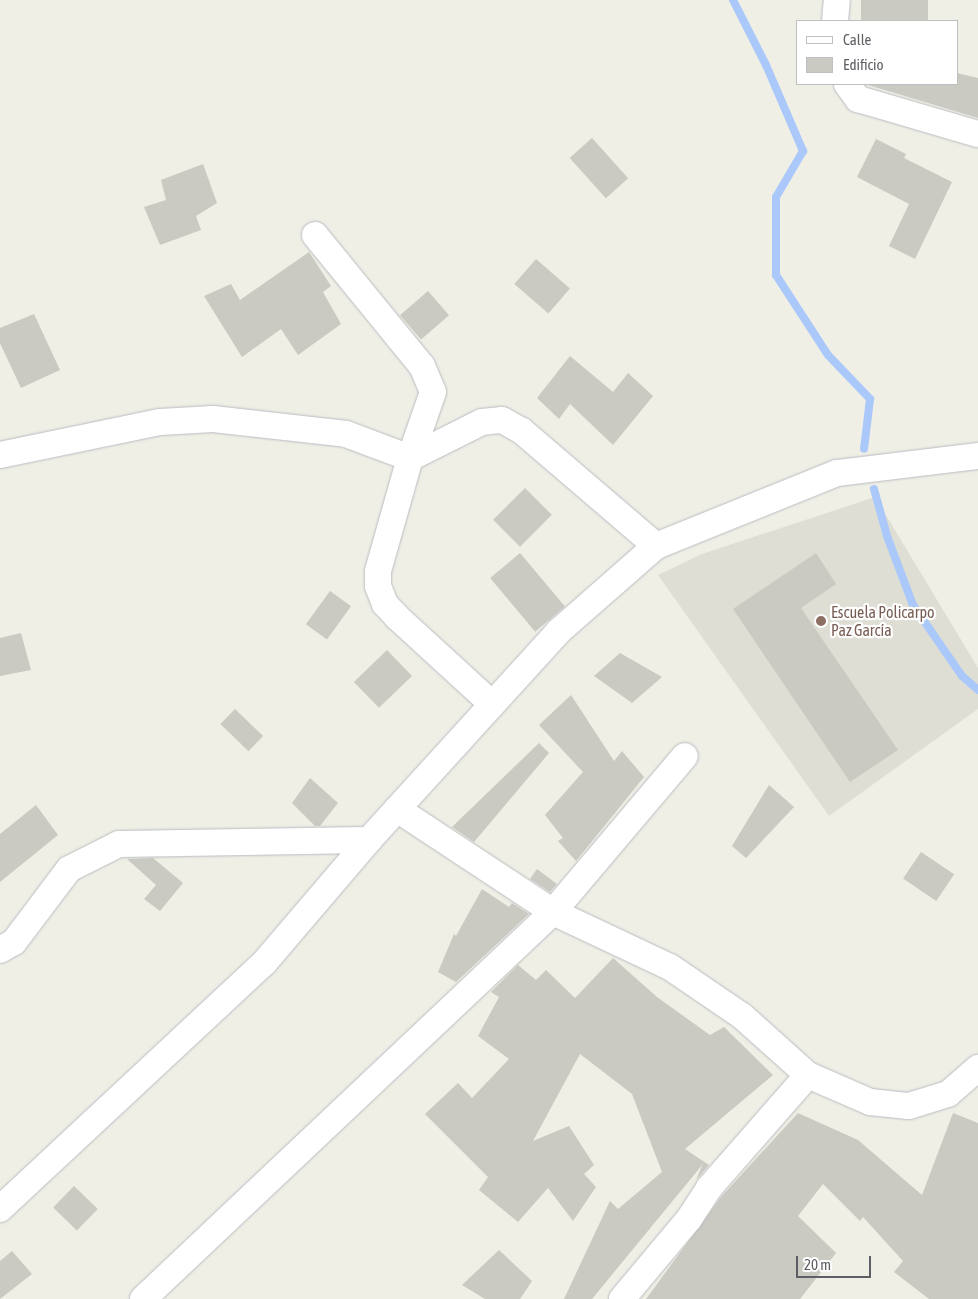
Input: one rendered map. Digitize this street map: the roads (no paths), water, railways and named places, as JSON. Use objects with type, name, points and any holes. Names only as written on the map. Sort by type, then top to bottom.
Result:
[{"type":"street","points":[[835,20],[837,0]]},
{"type":"street","points":[[848,85],[858,99],[978,134]]},
{"type":"street","points":[[315,236],[430,379],[433,392],[410,458],[378,571],[378,586],[385,604],[397,617],[492,704]]},
{"type":"street","points":[[0,455],[160,422],[213,419],[346,434],[410,458],[482,422],[502,420],[522,431],[656,546]]},
{"type":"street","points":[[0,1209],[264,963],[369,840],[558,632],[656,546],[837,473],[978,456]]},
{"type":"street","points":[[143,1299],[553,912],[685,756]]},
{"type":"street","points":[[398,809],[553,912],[670,967],[742,1016],[808,1075],[870,1102],[908,1106],[948,1094],[978,1068]]},
{"type":"street","points":[[0,950],[14,942],[69,870],[119,844],[369,840]]},
{"type":"street","points":[[622,1299],[689,1220],[709,1188],[808,1075]]},
{"type":"waterway","points":[[733,0],[766,65],[803,151],[776,197],[776,275],[828,355],[870,399],[864,449]]},
{"type":"waterway","points":[[874,489],[887,536],[913,605],[962,676],[978,690]]},
{"type":"place","name":"Escuela Policarpo Paz García","points":[[821,621]]}]
